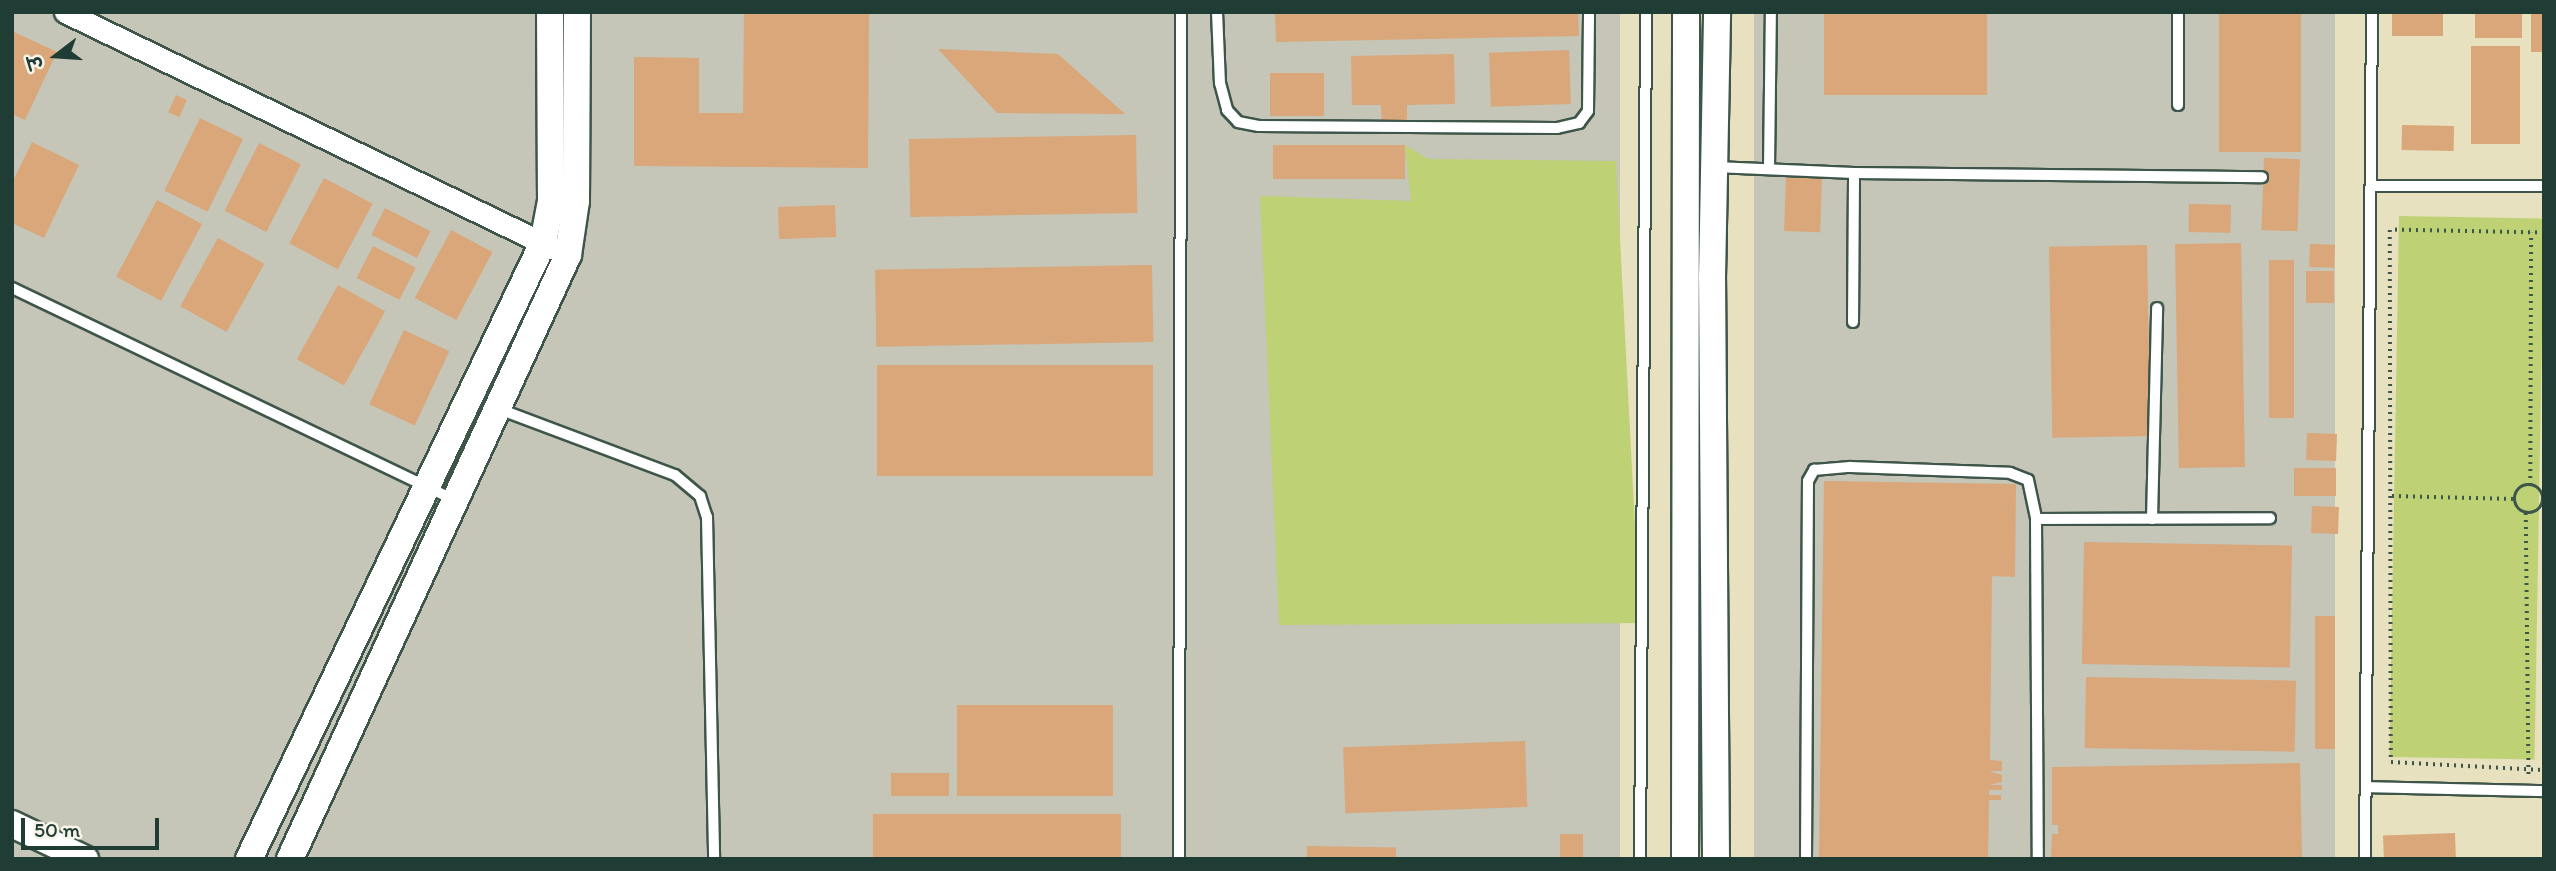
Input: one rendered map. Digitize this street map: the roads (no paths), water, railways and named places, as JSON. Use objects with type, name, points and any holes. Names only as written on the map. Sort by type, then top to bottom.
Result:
[{"type":"street","points":[[65,12],[568,255]]},
{"type":"street","points":[[290,859],[542,243],[551,201],[550,12]]},
{"type":"street","points":[[249,859],[441,494],[496,408],[568,255],[576,201],[577,12]]},
{"type":"street","points":[[1686,12],[1700,167],[1716,859]]},
{"type":"street","points":[[1685,859],[1700,167],[1717,12]]},
{"type":"street","points":[[12,824],[85,859]]},
{"type":"lane","points":[[1179,859],[1181,12]]},
{"type":"lane","points":[[1217,12],[1220,83],[1227,110],[1237,122],[1259,126],[1557,128],[1578,123],[1588,111],[1589,12]]},
{"type":"lane","points":[[1640,859],[1646,12]]},
{"type":"lane","points":[[1769,167],[1771,12]]},
{"type":"lane","points":[[2178,12],[2178,105]]},
{"type":"lane","points":[[2365,859],[2372,12]]},
{"type":"lane","points":[[1700,167],[1769,167],[1854,173],[2262,177]]},
{"type":"lane","points":[[1853,322],[1854,173]]},
{"type":"lane","points":[[2371,186],[2544,186]]},
{"type":"lane","points":[[12,288],[441,494]]},
{"type":"lane","points":[[2152,519],[2157,308]]},
{"type":"lane","points":[[496,408],[675,475],[700,496],[707,517],[714,859]]},
{"type":"lane","points":[[1806,859],[1806,511],[1814,470],[2010,472],[2028,480],[2036,519],[2038,859]]},
{"type":"lane","points":[[2036,519],[2270,518]]},
{"type":"lane","points":[[2366,787],[2544,790]]}]
